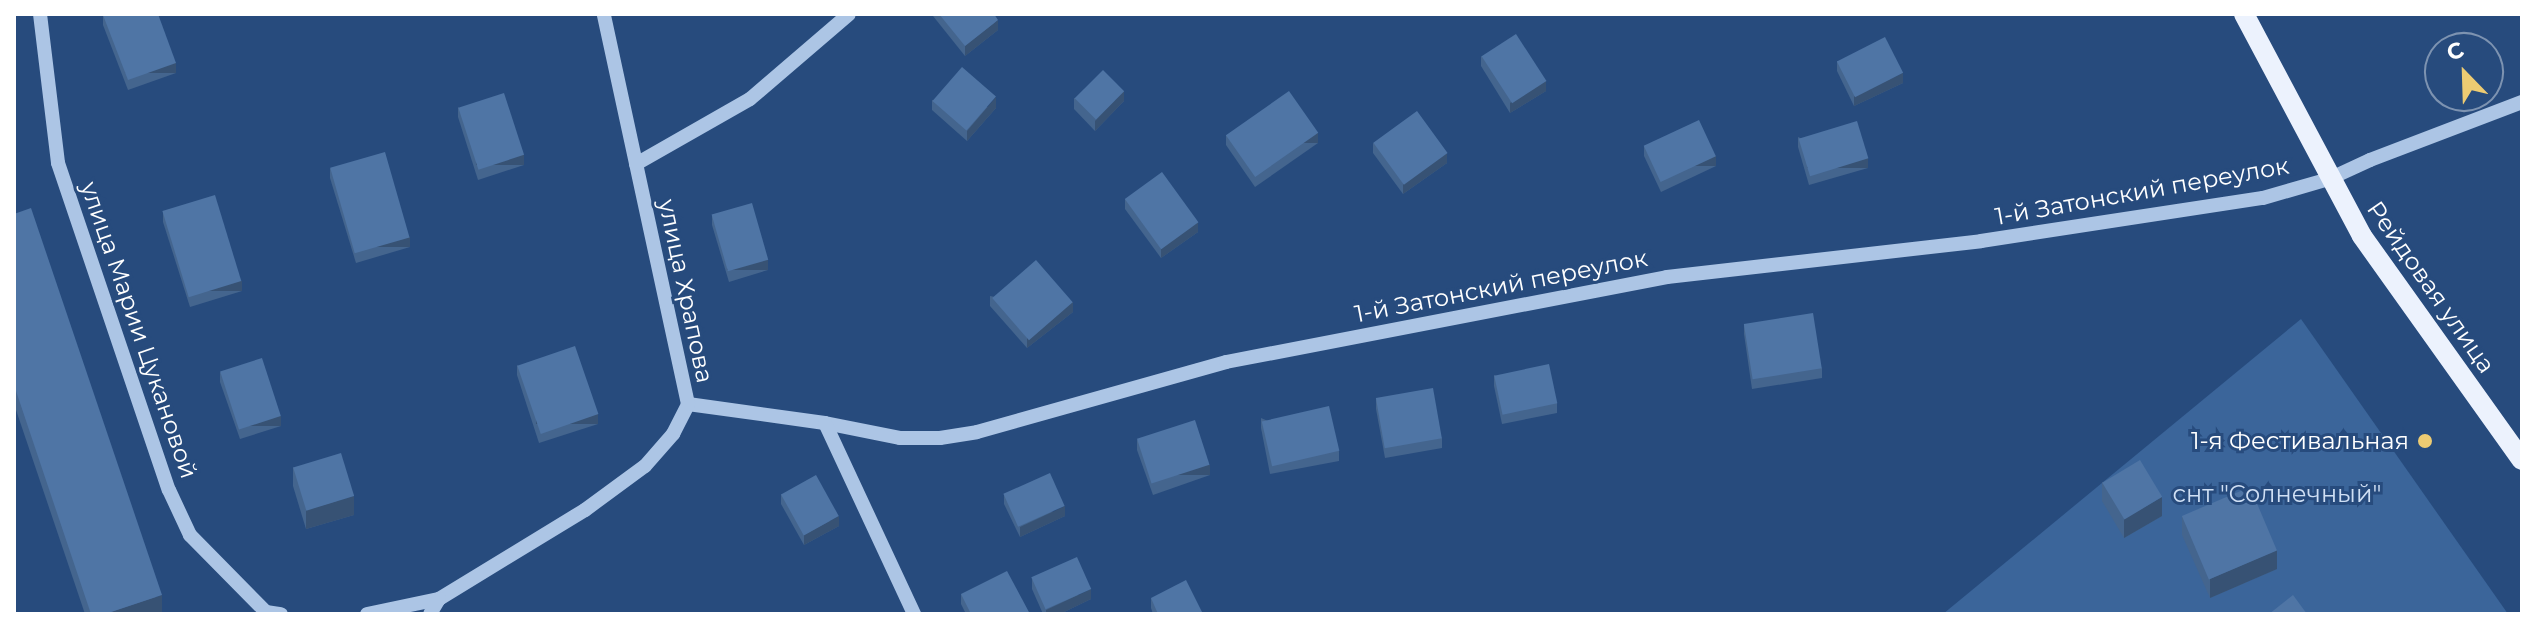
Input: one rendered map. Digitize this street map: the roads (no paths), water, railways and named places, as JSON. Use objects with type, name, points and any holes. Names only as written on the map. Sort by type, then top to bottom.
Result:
[{"type":"main road","name":"Рейдовая улица","points":[[2244,14],[2362,236],[2522,460]]},
{"type":"street","name":"улица Марии Цукановой","points":[[40,14],[58,163],[169,490],[190,535],[271,613]]},
{"type":"street","name":"улица Храпова","points":[[439,599],[585,510],[645,466],[673,434],[688,404],[604,14]]},
{"type":"street","points":[[636,164],[750,99],[849,14]]},
{"type":"street","name":"1-й Затонский переулок","points":[[688,404],[825,423],[900,438],[940,438],[977,432],[1226,362],[1652,279],[1981,241],[2263,198],[2329,179],[2522,102]]},
{"type":"street","points":[[825,423],[914,614]]},
{"type":"street","points":[[367,614],[439,599]]},
{"type":"street","points":[[430,614],[439,599]]},
{"type":"place","name":"1-я Фестивальная","points":[[2425,441]]},
{"type":"park label","name":"снт \"Солнечный\"","points":[[2277,494]]}]
